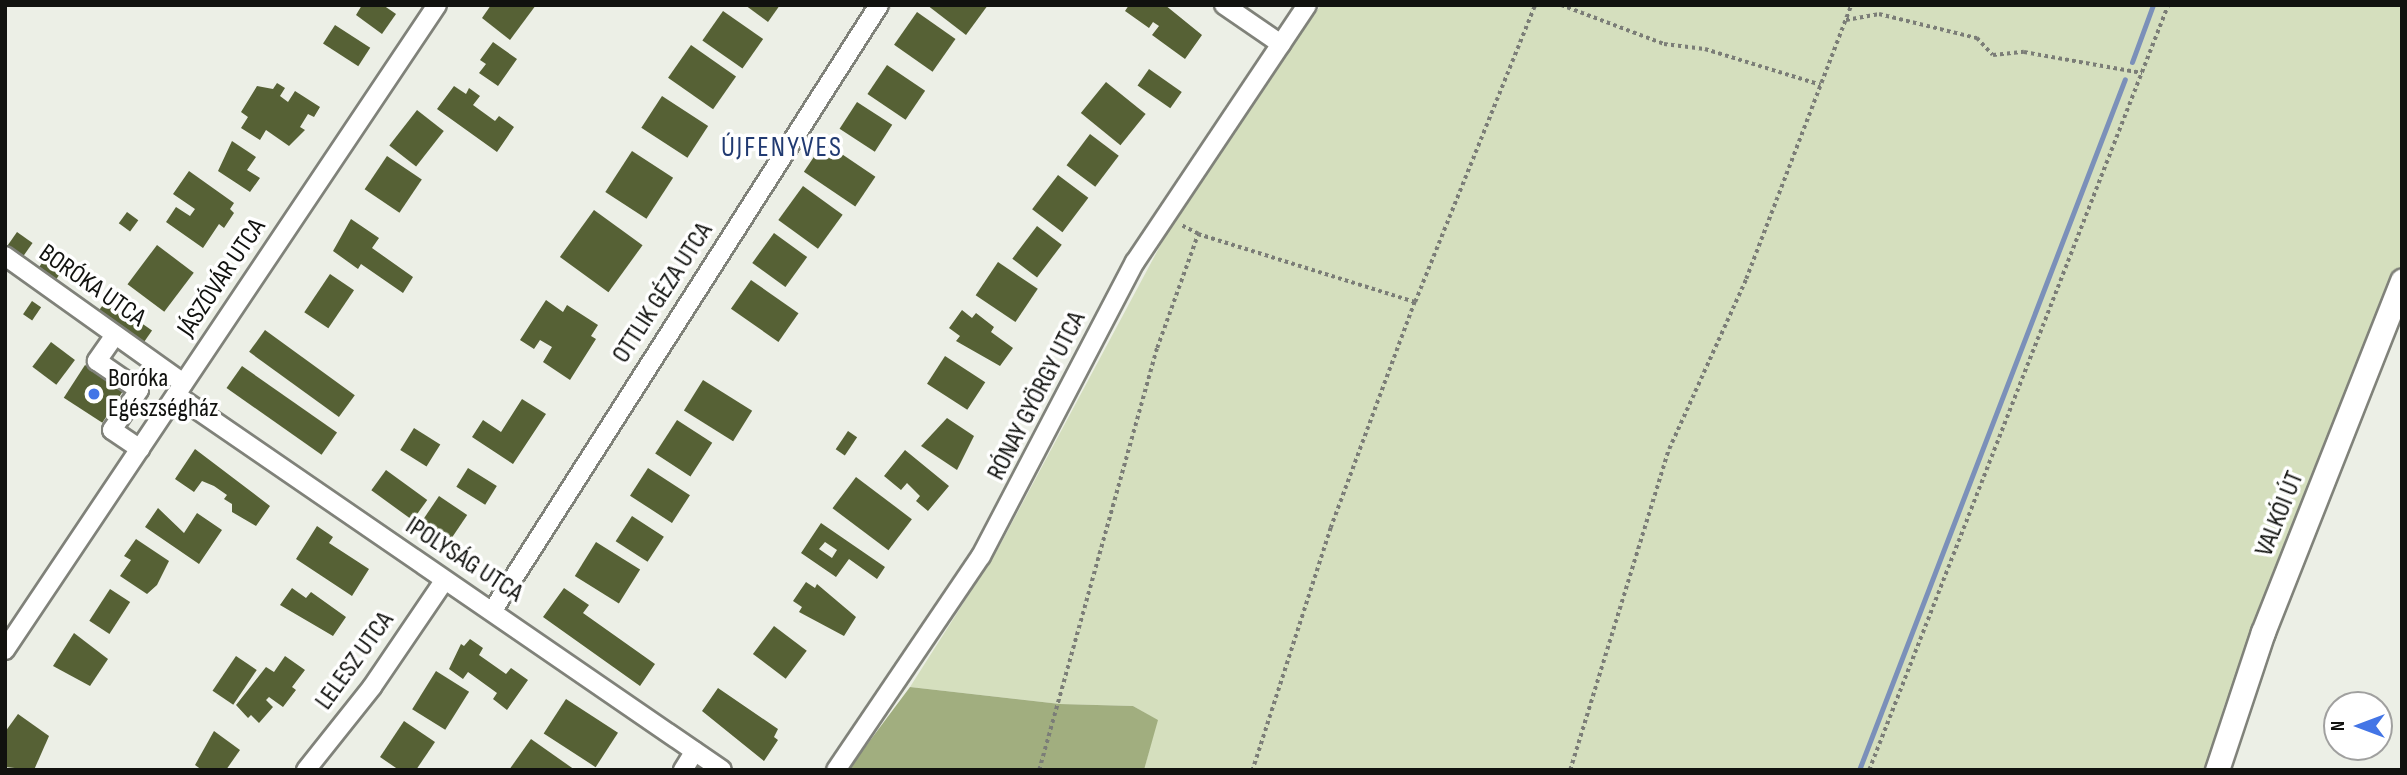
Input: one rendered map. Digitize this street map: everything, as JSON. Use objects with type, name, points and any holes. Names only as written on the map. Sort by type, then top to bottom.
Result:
[{"type":"main road","name":"VALKÓI ÚT","points":[[2217,770],[2263,632],[2402,281]]},
{"type":"street","name":"JÁSZÓVÁR UTCA","points":[[5,650],[437,5]]},
{"type":"street","name":"OTTLIK GÉZA UTCA","points":[[493,610],[878,5]]},
{"type":"street","points":[[1224,5],[1281,44]]},
{"type":"street","name":"RÓNAY GYÖRGY UTCA","points":[[836,770],[981,556],[1135,262],[1307,5]]},
{"type":"street","name":"BORÓKA UTCA","points":[[5,256],[115,335],[180,389]]},
{"type":"street","points":[[115,335],[97,361],[139,390],[113,430],[140,449]]},
{"type":"street","name":"IPOLYSÁG UTCA","points":[[180,389],[444,581],[493,610],[722,770]]},
{"type":"street","name":"LELESZ UTCA","points":[[306,770],[372,687],[444,581]]},
{"type":"street","points":[[683,770],[695,751]]},
{"type":"path","points":[[1253,770],[1331,528],[1415,302],[1535,5]]},
{"type":"path","points":[[1561,5],[1664,44],[1705,49],[1821,85]]},
{"type":"path","points":[[1570,770],[1670,449],[1746,279],[1851,5]]},
{"type":"path","points":[[1869,770],[2168,5]]},
{"type":"path","points":[[1846,20],[1879,14],[1969,36],[1993,55],[2024,52],[2142,73]]},
{"type":"path","points":[[1165,218],[1198,234],[1415,302]]},
{"type":"path","points":[[1039,770],[1157,348],[1198,234]]},
{"type":"green space","points":[[1321,5],[2402,5],[2402,263],[2224,706],[2206,770],[1144,770],[1157,720],[1133,706],[1060,704],[910,687],[999,547],[1183,203]]},
{"type":"green space","points":[[910,687],[1060,704],[1133,706],[1158,720],[1144,770],[848,770]]},
{"type":"building","points":[[362,5],[383,5],[396,14],[382,34],[356,15]]},
{"type":"building","points":[[491,5],[536,5],[510,40],[482,18]]},
{"type":"building","points":[[745,5],[780,5],[768,22]]},
{"type":"building","points":[[927,5],[988,5],[966,35]]},
{"type":"building","points":[[1129,5],[1165,5],[1202,35],[1185,59],[1152,35],[1159,26],[1153,22],[1149,28],[1125,11]]},
{"type":"building","points":[[723,11],[763,39],[742,69],[702,40]]},
{"type":"building","points":[[917,12],[956,39],[933,72],[894,45]]},
{"type":"building","points":[[335,25],[370,48],[358,66],[323,43]]},
{"type":"building","points":[[493,42],[517,59],[498,86],[479,73],[486,64],[480,60]]},
{"type":"building","points":[[691,45],[736,77],[713,109],[668,78]]},
{"type":"building","points":[[887,65],[925,91],[906,120],[867,94]]},
{"type":"building","points":[[1149,69],[1182,92],[1170,108],[1138,85]]},
{"type":"building","points":[[1106,82],[1146,114],[1120,145],[1081,113]]},
{"type":"building","points":[[277,83],[285,88],[280,96],[288,102],[295,91],[320,107],[314,117],[308,114],[300,127],[305,130],[289,146],[266,130],[260,140],[241,128],[248,117],[241,112],[257,86],[273,89]]},
{"type":"building","points":[[454,86],[466,94],[469,88],[480,96],[473,105],[495,121],[499,116],[514,127],[497,152],[437,109]]},
{"type":"building","points":[[662,96],[708,126],[687,158],[641,128]]},
{"type":"building","points":[[857,102],[892,125],[875,152],[840,129]]},
{"type":"building","points":[[417,110],[444,131],[416,166],[389,145]]},
{"type":"building","points":[[1090,134],[1119,156],[1095,187],[1067,165]]},
{"type":"building","points":[[232,141],[256,157],[247,170],[260,178],[250,192],[218,171]]},
{"type":"building","points":[[824,142],[875,177],[855,207],[804,172]]},
{"type":"building","points":[[632,151],[673,178],[646,219],[605,192]]},
{"type":"building","points":[[387,156],[422,179],[399,213],[365,189]]},
{"type":"building","points":[[189,171],[234,203],[230,209],[234,213],[224,228],[219,224],[203,248],[166,222],[176,207],[190,216],[195,209],[173,194]]},
{"type":"building","points":[[1058,175],[1088,198],[1062,232],[1032,209]]},
{"type":"building","points":[[803,186],[843,215],[818,249],[778,220]]},
{"type":"building","points":[[594,210],[643,245],[608,292],[560,257]]},
{"type":"building","points":[[127,212],[138,220],[130,232],[119,223]]},
{"type":"building","points":[[351,219],[379,238],[372,248],[413,277],[403,293],[361,264],[358,269],[333,251]]},
{"type":"building","points":[[1037,226],[1062,245],[1037,277],[1012,259]]},
{"type":"building","points":[[17,232],[33,243],[23,257],[7,246]]},
{"type":"building","points":[[774,233],[807,257],[785,287],[752,263]]},
{"type":"building","points":[[157,245],[194,273],[164,312],[128,284]]},
{"type":"building","points":[[49,253],[66,265],[55,281],[38,269]]},
{"type":"building","points":[[998,262],[1038,289],[1015,322],[976,295]]},
{"type":"building","points":[[330,274],[354,290],[328,328],[304,312]]},
{"type":"building","points":[[751,280],[799,313],[778,342],[731,309]]},
{"type":"building","points":[[107,299],[152,331],[140,348],[95,316]]},
{"type":"building","points":[[546,300],[563,312],[567,305],[598,325],[591,336],[596,339],[570,380],[543,362],[552,347],[540,340],[534,349],[520,340]]},
{"type":"building","points":[[32,301],[41,307],[32,320],[23,314]]},
{"type":"building","points":[[962,310],[972,318],[976,313],[994,327],[991,332],[1013,348],[1000,366],[956,341],[960,336],[949,328]]},
{"type":"building","points":[[265,330],[355,395],[339,417],[249,352]]},
{"type":"building","points":[[51,342],[75,360],[56,385],[32,367]]},
{"type":"building","points":[[945,356],[985,382],[967,410],[927,384]]},
{"type":"building","name":"Boróka Egészségház","points":[[85,365],[124,390],[102,423],[64,398]]},
{"type":"building","points":[[242,366],[337,433],[322,455],[227,388]]},
{"type":"building","points":[[703,380],[752,411],[733,441],[684,411]]},
{"type":"building","points":[[522,399],[546,414],[513,464],[472,437],[483,420],[501,432]]},
{"type":"building","points":[[947,418],[974,436],[957,470],[921,446]]},
{"type":"building","points":[[677,420],[712,443],[690,476],[655,454]]},
{"type":"building","points":[[414,428],[440,444],[427,466],[400,450]]},
{"type":"building","points":[[848,431],[857,437],[845,455],[836,449]]},
{"type":"building","points":[[195,449],[270,506],[256,526],[232,512],[232,504],[224,499],[227,495],[214,486],[202,481],[194,492],[175,479]]},
{"type":"building","points":[[905,450],[949,486],[928,511],[916,501],[920,496],[907,483],[901,490],[884,476]]},
{"type":"building","points":[[468,468],[497,486],[485,505],[456,487]]},
{"type":"building","points":[[648,468],[690,495],[672,523],[630,496]]},
{"type":"building","points":[[386,470],[427,500],[413,520],[371,490]]},
{"type":"building","points":[[856,477],[912,519],[888,550],[833,508]]},
{"type":"building","points":[[439,496],[467,515],[448,544],[419,525]]},
{"type":"building","points":[[158,508],[184,533],[197,513],[222,530],[199,564],[145,527]]},
{"type":"building","points":[[632,516],[664,537],[648,562],[616,541]]},
{"type":"building","points":[[821,523],[885,567],[877,579],[849,559],[836,577],[801,553]],"holes":[[[825,542],[837,550],[832,558],[819,549]]]},
{"type":"building","points":[[317,526],[333,537],[329,543],[369,569],[352,596],[296,559]]},
{"type":"building","points":[[136,539],[169,561],[157,585],[147,594],[120,576],[131,560],[124,556]]},
{"type":"building","points":[[596,542],[640,570],[619,603],[575,576]]},
{"type":"building","points":[[806,582],[815,588],[817,584],[856,617],[844,636],[799,612],[802,607],[793,601]]},
{"type":"building","points":[[292,588],[306,598],[311,592],[346,617],[333,636],[280,605]]},
{"type":"building","points":[[564,588],[589,605],[583,613],[655,664],[640,686],[543,617]]},
{"type":"building","points":[[110,589],[130,602],[109,634],[89,621]]},
{"type":"building","points":[[774,626],[807,651],[786,679],[753,654]]},
{"type":"building","points":[[74,633],[108,659],[90,686],[53,666]]},
{"type":"building","points":[[470,639],[483,648],[479,655],[506,674],[511,668],[528,680],[507,710],[493,699],[497,693],[468,672],[463,679],[449,669],[461,644],[464,646]]},
{"type":"building","points":[[236,656],[257,670],[233,705],[213,691]]},
{"type":"building","points":[[285,656],[305,670],[292,687],[296,690],[283,707],[269,697],[266,700],[273,707],[259,723],[251,715],[248,718],[236,705],[266,667],[274,672]]},
{"type":"building","points":[[436,671],[469,692],[445,730],[412,709]]},
{"type":"building","points":[[718,688],[778,729],[774,737],[778,740],[764,761],[702,711]]},
{"type":"building","points":[[566,699],[618,733],[596,767],[544,733]]},
{"type":"building","points":[[18,714],[49,736],[34,770],[5,767],[5,732]]},
{"type":"building","points":[[404,721],[435,742],[416,770],[399,770],[380,757]]},
{"type":"building","points":[[214,731],[240,750],[226,770],[202,770],[195,765]]},
{"type":"building","points":[[531,739],[575,770],[509,770]]},
{"type":"waterway","points":[[2132,62],[2153,5]]},
{"type":"waterway","points":[[1859,770],[2125,79]]},
{"type":"place","name":"Boróka Egészségház","points":[[94,394]]},
{"type":"district","name":"ÚJFENYVES","points":[[782,148]]}]
